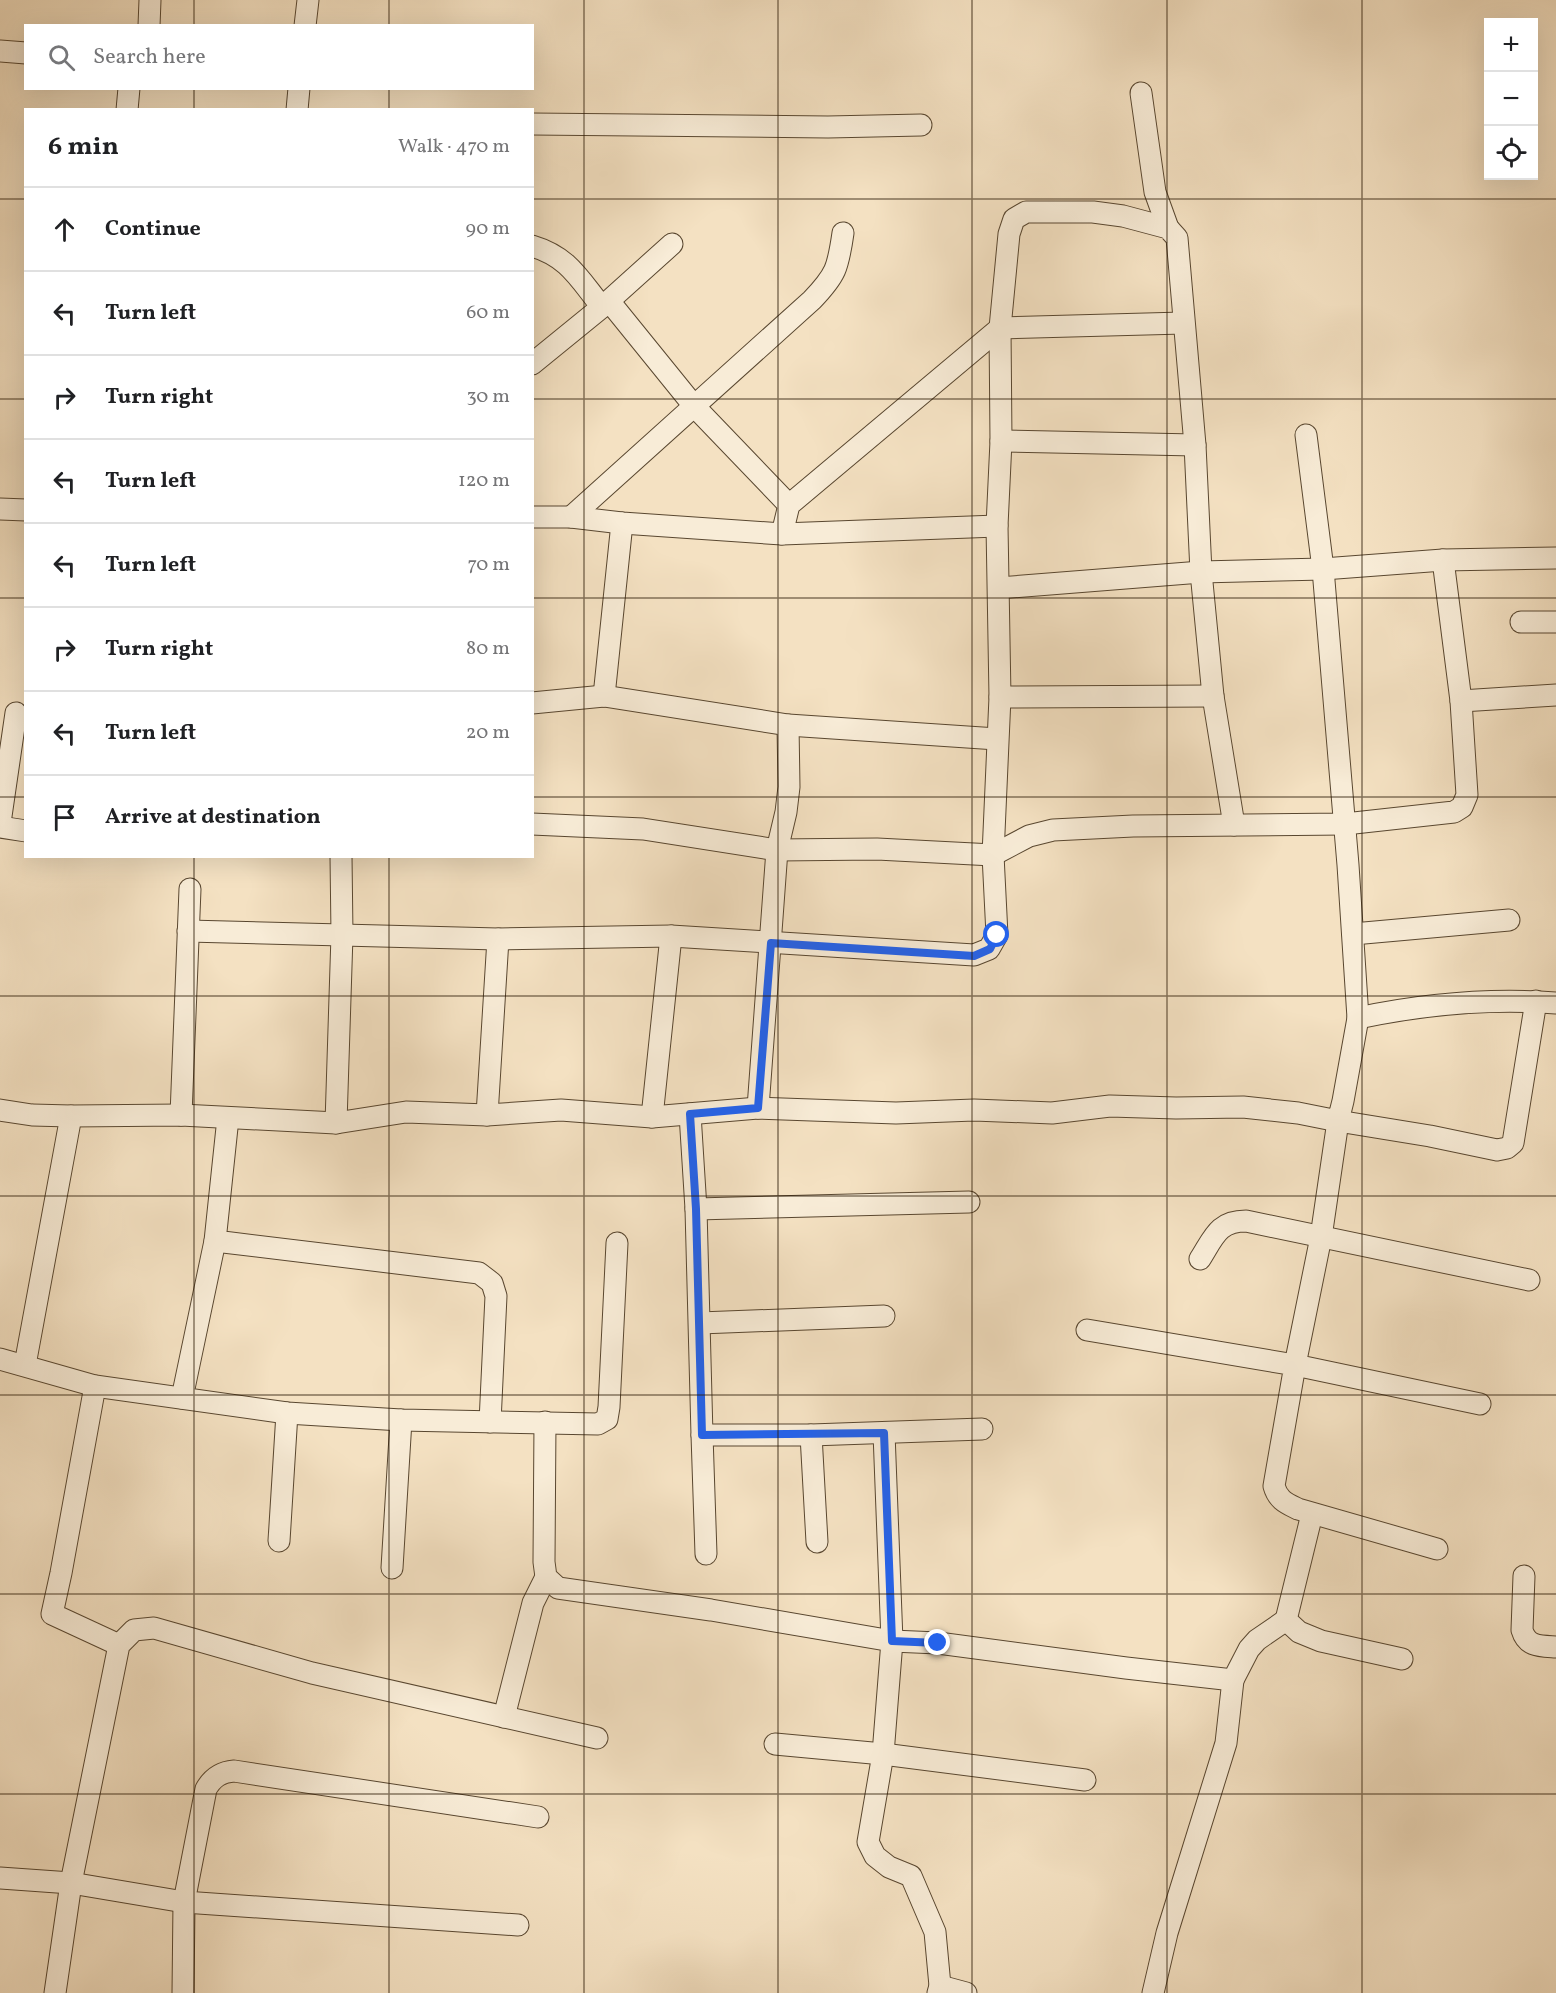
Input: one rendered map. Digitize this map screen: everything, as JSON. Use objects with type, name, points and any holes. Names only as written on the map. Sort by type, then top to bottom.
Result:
[{"type":"street","points":[[149,24],[150,0]]},
{"type":"street","points":[[305,24],[308,0]]},
{"type":"street","points":[[0,51],[24,53]]},
{"type":"street","points":[[127,108],[129,90]]},
{"type":"street","points":[[297,108],[299,90]]},
{"type":"street","points":[[1141,93],[1155,192],[1168,228],[1177,238],[1195,445],[1201,572],[1213,696],[1234,825]]},
{"type":"street","points":[[534,124],[828,127],[921,125]]},
{"type":"street","points":[[188,931],[498,939],[670,936],[974,956],[990,949],[997,935],[993,855],[1000,697],[997,526],[1001,441],[1000,328],[1009,234],[1014,219],[1026,212],[1093,212],[1123,216],[1168,228]]},
{"type":"street","points":[[572,517],[831,281],[840,259],[843,233]]},
{"type":"street","points":[[534,362],[605,304],[672,244]]},
{"type":"street","points":[[534,246],[565,260],[694,406],[789,505]]},
{"type":"street","points":[[782,534],[789,505],[1000,328],[1183,323]]},
{"type":"street","points":[[1306,435],[1323,569],[1345,824],[1358,1018],[1338,1121],[1321,1237],[1295,1365],[1274,1486],[1283,1502],[1311,1514],[1437,1549]]},
{"type":"street","points":[[1001,441],[1195,445]]},
{"type":"street","points":[[0,508],[24,510]]},
{"type":"street","points":[[534,517],[572,517],[621,523],[782,534],[997,526]]},
{"type":"street","points":[[604,696],[621,523]]},
{"type":"street","points":[[999,588],[1201,572],[1323,569],[1443,560],[1556,558]]},
{"type":"street","points":[[534,824],[643,829],[777,850],[878,849],[993,855],[1029,836],[1053,830],[1133,826],[1345,824],[1454,812],[1462,807],[1467,795],[1461,701],[1443,560]]},
{"type":"street","points":[[1521,622],[1556,622]]},
{"type":"street","points":[[1461,701],[1556,695]]},
{"type":"street","points":[[534,703],[604,696],[788,725],[997,739]]},
{"type":"street","points":[[1000,697],[1213,696]]},
{"type":"street","points":[[14,713],[0,825],[24,831]]},
{"type":"street","points":[[758,1108],[777,850],[789,787],[788,725]]},
{"type":"street","points":[[336,1123],[342,935],[341,858]]},
{"type":"street","points":[[181,1115],[190,889]]},
{"type":"street","points":[[1353,934],[1509,920]]},
{"type":"street","points":[[652,1116],[670,936]]},
{"type":"street","points":[[487,1115],[498,939]]},
{"type":"street","points":[[0,1110],[32,1115],[181,1115],[336,1123],[406,1112],[487,1115],[561,1110],[652,1116],[758,1108],[896,1113],[974,1110],[1052,1113],[1110,1106],[1242,1107],[1298,1113],[1497,1150],[1507,1148],[1513,1143],[1546,1002],[1492,1000],[1437,1004],[1358,1018]]},
{"type":"street","points":[[690,1114],[696,1209],[706,1554]]},
{"type":"street","points":[[25,1365],[71,1116]]},
{"type":"street","points":[[182,1398],[215,1241],[228,1118]]},
{"type":"street","points":[[696,1209],[969,1202]]},
{"type":"street","points":[[1200,1259],[1218,1231],[1233,1221],[1246,1221],[1529,1280]]},
{"type":"street","points":[[215,1241],[479,1273],[492,1282],[496,1296],[490,1422]]},
{"type":"street","points":[[0,1359],[95,1386],[288,1413],[400,1420],[598,1424],[607,1419],[609,1407],[617,1244]]},
{"type":"street","points":[[700,1323],[884,1316]]},
{"type":"street","points":[[1088,1330],[1295,1365],[1480,1404]]},
{"type":"street","points":[[95,1386],[62,1574],[52,1614],[119,1645]]},
{"type":"street","points":[[279,1541],[288,1413]]},
{"type":"street","points":[[392,1568],[400,1420]]},
{"type":"street","points":[[504,1717],[533,1603],[546,1577],[544,1562],[545,1422]]},
{"type":"street","points":[[702,1435],[811,1435],[982,1429]]},
{"type":"street","points":[[884,1433],[892,1641],[884,1754],[868,1842],[875,1856],[889,1867],[911,1876],[934,1932],[939,1989],[966,1993]]},
{"type":"street","points":[[811,1435],[817,1542]]},
{"type":"street","points":[[1152,1993],[1167,1934],[1226,1743],[1233,1680],[1250,1648],[1257,1640],[1286,1620],[1311,1514]]},
{"type":"street","points":[[1524,1576],[1522,1630],[1524,1637],[1528,1642],[1537,1646],[1556,1647]]},
{"type":"street","points":[[546,1577],[558,1588],[571,1591],[711,1610],[892,1641],[938,1643],[1233,1680]]},
{"type":"street","points":[[1286,1620],[1299,1632],[1321,1641],[1401,1659]]},
{"type":"street","points":[[56,1993],[71,1883],[119,1645],[134,1630],[154,1628],[312,1673],[597,1738]]},
{"type":"street","points":[[775,1744],[884,1754],[1084,1780]]},
{"type":"street","points":[[183,1993],[184,1902],[206,1789],[211,1780],[225,1772],[246,1773],[538,1817]]},
{"type":"street","points":[[0,1878],[71,1883],[184,1902],[519,1925]]},
{"type":"route","points":[[938,1643],[892,1641],[884,1433],[702,1435],[696,1209],[690,1114],[758,1108],[771,943],[974,956],[990,949],[997,935]]}]
